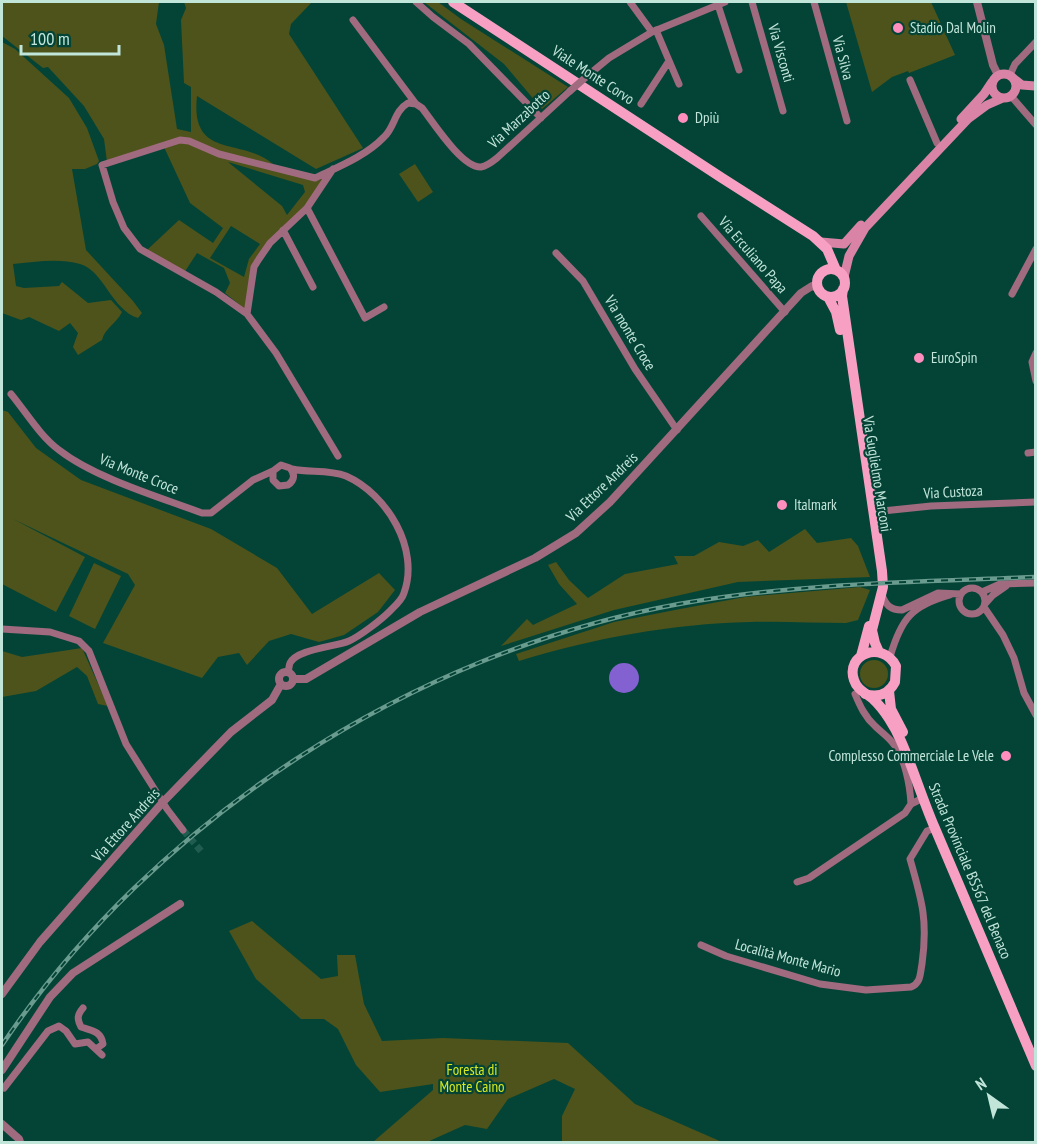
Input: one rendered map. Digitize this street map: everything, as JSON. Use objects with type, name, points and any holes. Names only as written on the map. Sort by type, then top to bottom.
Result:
[{"type":"main road","name":"Viale Monte Corvo","points":[[453,2],[803,231]]},
{"type":"main road","points":[[1009,96],[1016,85],[1011,76]]},
{"type":"main road","points":[[821,242],[844,244],[984,94],[995,78],[1011,76],[1022,85],[1035,86]]},
{"type":"main road","points":[[995,78],[993,93],[1009,96]]},
{"type":"main road","points":[[840,273],[865,228],[968,119],[987,105],[1035,86]]},
{"type":"main road","points":[[840,273],[857,230]]},
{"type":"main road","points":[[803,231],[828,249],[840,273],[843,289],[845,320],[883,587],[873,630],[879,652]]},
{"type":"main road","points":[[803,231],[824,254],[827,263],[818,278],[817,287]]},
{"type":"main road","points":[[824,271],[840,273]]},
{"type":"main road","name":"Via Guglielmo Marconi","points":[[817,287],[828,297],[839,322],[879,586],[861,656]]},
{"type":"main road","points":[[828,297],[836,296],[843,289]]},
{"type":"main road","points":[[861,656],[879,652],[890,657]]},
{"type":"main road","name":"Strada Provinciale BS567 del Benaco","points":[[861,656],[854,667],[853,677],[856,686],[860,694],[879,706],[900,740],[1035,1066]]},
{"type":"main road","name":"Strada Provinciale BS567 del Benaco","points":[[890,657],[897,671],[895,682],[889,691],[891,709],[1035,1051]]},
{"type":"main road","points":[[860,694],[880,695],[889,691]]},
{"type":"street","points":[[416,2],[469,44],[541,118]]},
{"type":"street","points":[[630,2],[654,31],[679,84]]},
{"type":"street","name":"Via Marzabotto","points":[[416,104],[422,108],[461,157],[471,165],[479,167],[488,165],[609,58],[654,31],[725,2]]},
{"type":"street","name":"Via Visconti","points":[[752,2],[783,111]]},
{"type":"street","name":"Via Silva","points":[[814,2],[847,121]]},
{"type":"street","points":[[977,2],[995,78]]},
{"type":"street","points":[[713,5],[739,70]]},
{"type":"street","points":[[353,20],[416,104]]},
{"type":"street","points":[[1011,76],[1015,64],[1035,42]]},
{"type":"street","points":[[641,104],[669,61]]},
{"type":"street","points":[[910,80],[938,143]]},
{"type":"street","points":[[1009,96],[1035,125]]},
{"type":"street","points":[[338,456],[276,352],[247,314],[216,292],[140,249],[124,228],[113,202],[102,165],[180,140],[189,141],[219,154],[315,178],[383,139],[389,133],[402,106],[408,103],[416,104]]},
{"type":"street","points":[[247,314],[254,267],[270,243],[317,196],[333,169]]},
{"type":"street","points":[[307,208],[365,318],[384,307]]},
{"type":"street","name":"Via Erculiano Papa","points":[[701,216],[785,312]]},
{"type":"street","points":[[283,230],[313,287]]},
{"type":"street","points":[[1012,294],[1035,249]]},
{"type":"street","name":"Via monte Croce","points":[[556,253],[583,281],[635,369],[677,430]]},
{"type":"street","name":"Via Ettore Andreis","points":[[2,994],[40,942],[163,802],[231,732],[272,700],[281,684],[289,686],[291,675],[306,679],[420,612],[535,558],[576,533],[610,502],[808,287],[814,285],[817,287]]},
{"type":"street","points":[[1035,353],[1032,362],[1035,381]]},
{"type":"street","name":"Via Monte Croce","points":[[11,394],[58,450],[75,461],[94,471],[202,513],[211,513],[262,475],[273,476]]},
{"type":"street","points":[[281,465],[287,466],[293,473],[291,483],[285,486],[276,484],[273,476],[281,465]]},
{"type":"street","points":[[291,675],[290,663],[297,655],[350,641],[388,613],[403,596],[409,575],[401,532],[366,488],[345,476],[320,471],[293,473]]},
{"type":"street","name":"Via Custoza","points":[[873,512],[931,506],[1035,502]]},
{"type":"street","points":[[937,598],[960,598],[971,588],[982,592],[1000,584],[1035,583]]},
{"type":"street","points":[[960,598],[964,611],[972,614],[979,612],[999,589],[1008,585]]},
{"type":"street","points":[[982,592],[985,605],[1014,658],[1024,693],[1035,715]]},
{"type":"street","points":[[882,595],[886,604],[897,610],[902,610],[938,593],[960,598]]},
{"type":"street","points":[[890,657],[909,616],[918,607],[950,595]]},
{"type":"street","points":[[2,629],[50,632],[78,641],[89,651],[126,744],[183,830]]},
{"type":"street","points":[[860,694],[861,710],[898,750],[908,780],[911,804]]},
{"type":"street","points":[[797,882],[809,878],[905,813],[911,804],[923,798]]},
{"type":"street","name":"Località Monte Mario","points":[[701,945],[726,956],[820,984],[866,990],[917,985],[926,937],[926,920],[910,859],[927,831],[935,828]]},
{"type":"street","points":[[2,1070],[50,997],[73,973],[180,903]]},
{"type":"street","points":[[4,1088],[48,1031],[54,1027],[60,1026],[75,1044],[88,1042],[99,1052],[103,1044],[102,1037],[98,1032],[81,1027],[78,1020],[78,1014],[83,1008]]},
{"type":"street","points":[[2,1124],[20,1143]]},
{"type":"green space","points":[[2,2],[159,2],[156,24],[164,45],[177,129],[191,132],[191,87],[184,83],[181,20],[186,8],[184,2],[312,2],[291,24],[289,34],[363,148],[316,169],[197,96],[197,116],[201,130],[210,139],[260,156],[273,164],[264,162],[262,164],[213,150],[184,137],[107,162],[104,139],[84,106],[48,67],[43,68],[2,36]]},
{"type":"green space","points":[[424,2],[438,2],[568,87],[542,109],[504,64]]},
{"type":"green space","name":"Stadio Dal Molin","points":[[846,2],[931,2],[955,55],[909,73],[908,71],[892,77],[872,92]]},
{"type":"green space","points":[[2,42],[15,49],[69,98],[87,128],[99,161],[85,169],[72,169],[86,250],[142,313],[138,318],[129,314],[95,274],[80,264],[55,261],[13,264],[16,286],[24,288],[59,286],[62,282],[88,303],[111,300],[122,312],[102,340],[78,355],[73,347],[78,333],[70,323],[59,331],[29,317],[21,320],[2,313]]},
{"type":"green space","points":[[181,141],[317,181],[328,175],[311,199],[253,264],[245,309],[225,293],[230,283],[224,268],[197,253],[184,273],[147,250],[179,220],[213,243],[223,228],[190,203],[164,147]],"holes":[[[228,162],[303,185],[305,192],[287,215],[282,206]],[[231,226],[260,244],[249,259],[244,277],[210,258]]]},
{"type":"green space","points":[[415,164],[433,192],[418,202],[399,174]]},
{"type":"green space","points":[[2,410],[8,412],[36,448],[81,480],[211,529],[277,568],[312,614],[379,573],[395,590],[378,612],[344,635],[319,642],[291,634],[269,641],[247,665],[239,653],[218,657],[202,678],[103,643],[135,585],[128,574],[13,519],[85,557],[56,612],[2,584]]},
{"type":"green space","points":[[805,529],[817,543],[851,538],[858,546],[870,577],[738,582],[614,610],[501,646],[527,619],[533,625],[577,604],[559,584],[548,565],[556,562],[569,580],[588,598],[625,574],[678,564],[674,556],[694,556],[719,542],[743,546],[758,540],[769,552]]},
{"type":"green space","points":[[94,563],[121,576],[95,629],[69,616]]},
{"type":"green space","points":[[860,587],[870,590],[858,620],[846,623],[720,623],[662,629],[604,639],[519,661],[516,654],[614,622],[680,609],[745,597]]},
{"type":"green space","points":[[82,648],[108,706],[98,704],[87,676],[77,667],[36,691],[2,697],[2,651],[22,657]]},
{"type":"green space","points":[[874,660],[884,664],[888,674],[884,684],[874,688],[864,684],[860,674],[864,664]]},
{"type":"green space","name":"Foresta di Monte Caino","points":[[252,921],[321,979],[338,976],[337,955],[355,955],[364,1004],[382,1041],[443,1038],[568,1043],[635,1104],[722,1142],[562,1141],[562,1116],[575,1089],[554,1079],[508,1099],[487,1129],[465,1125],[427,1142],[373,1142],[433,1090],[433,1084],[380,1092],[356,1065],[338,1029],[324,1019],[301,1019],[256,979],[229,931]]},
{"type":"shaded area","points":[[624,663],[635,667],[639,678],[635,689],[624,693],[613,689],[609,678],[613,667]]},
{"type":"tunnel","points":[[183,830],[201,851]]},
{"type":"railway","points":[[2,1045],[64,963],[134,888],[213,819],[297,758],[388,705],[482,662],[579,628],[679,604],[723,597],[857,584],[1036,577]]},
{"type":"place","name":"Stadio Dal Molin","points":[[898,28]]},
{"type":"place","name":"Dpiù","points":[[683,118]]},
{"type":"place","name":"EuroSpin","points":[[919,358]]},
{"type":"place","name":"Italmark","points":[[782,505]]},
{"type":"place","name":"Complesso Commerciale Le Vele","points":[[1006,756]]}]
